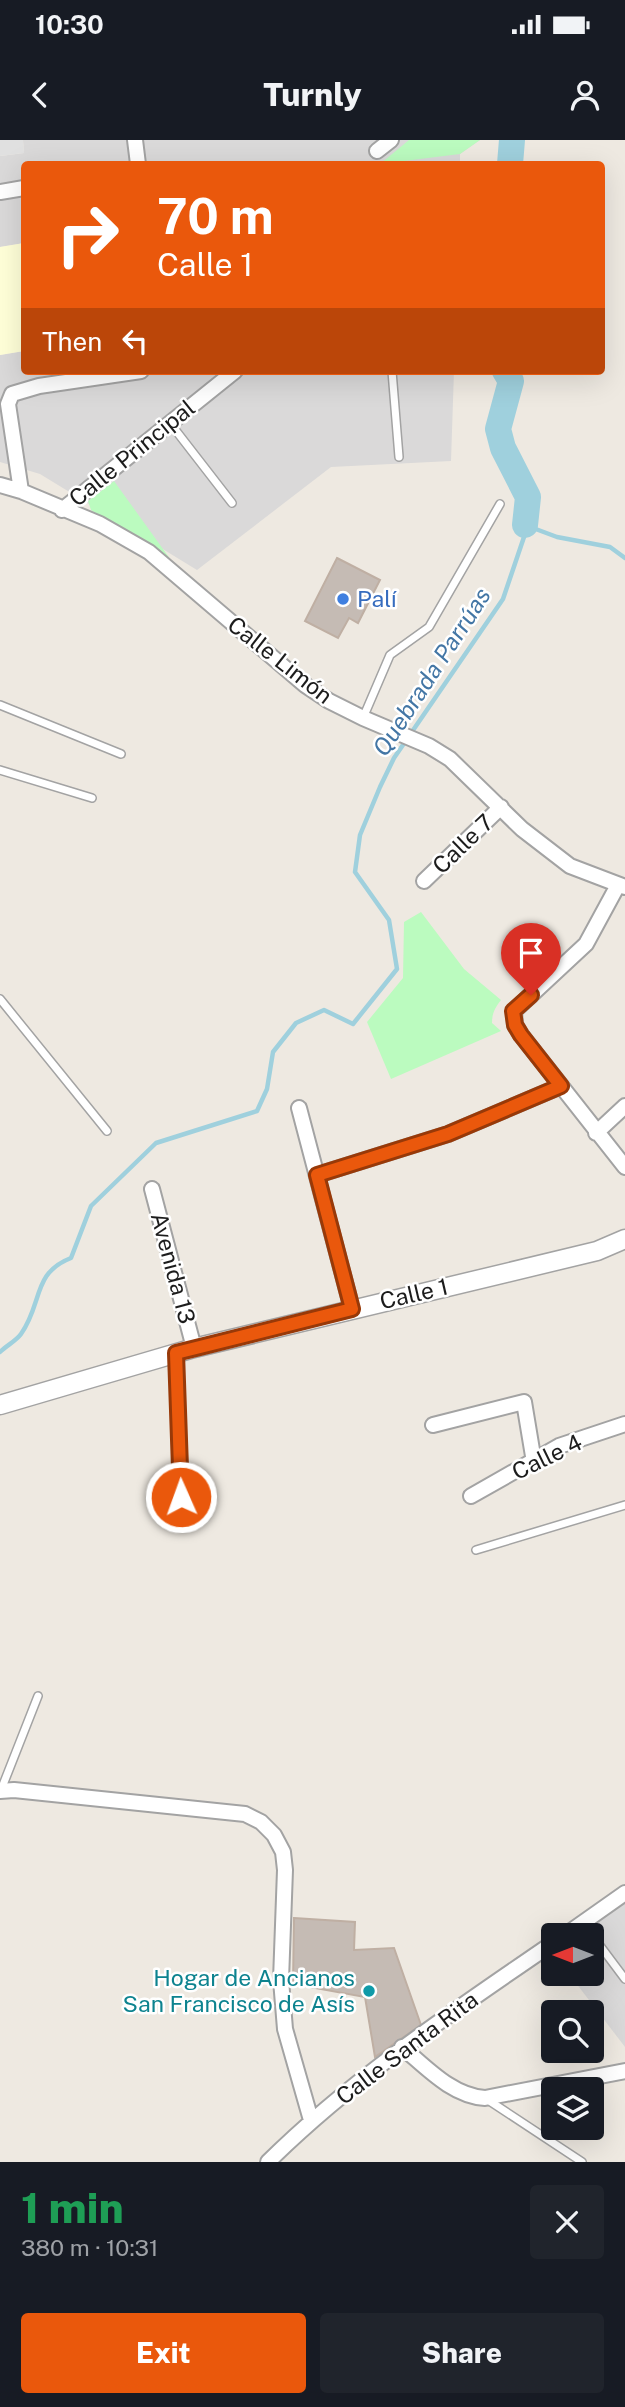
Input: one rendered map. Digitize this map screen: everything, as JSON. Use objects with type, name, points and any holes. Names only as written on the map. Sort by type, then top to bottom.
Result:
[{"type":"street","points":[[135,140],[138,161]]},
{"type":"street","points":[[377,151],[391,140]]},
{"type":"street","points":[[0,192],[21,188]]},
{"type":"street","points":[[22,491],[8,404],[12,394],[39,386],[114,375]]},
{"type":"street","name":"Calle Principal","points":[[62,510],[230,375]]},
{"type":"street","name":"Calle Limón","points":[[0,485],[22,491],[100,524],[149,552],[305,685],[329,701],[429,746],[450,759],[522,829],[570,866],[622,886]]},
{"type":"street","name":"Calle 7","points":[[424,881],[501,807]]},
{"type":"street","points":[[622,886],[586,944],[513,1011],[515,1025],[521,1035],[625,1167]]},
{"type":"street","points":[[317,1175],[448,1134],[561,1086]]},
{"type":"street","points":[[596,1133],[625,1106]]},
{"type":"street","points":[[299,1108],[352,1309]]},
{"type":"street","name":"Avenida 13","points":[[152,1189],[194,1348]]},
{"type":"street","name":"Calle 1","points":[[0,1405],[194,1348],[597,1251],[625,1239]]},
{"type":"street","points":[[433,1424],[524,1402],[534,1462]]},
{"type":"street","name":"Calle 4","points":[[471,1496],[559,1446],[625,1424]]},
{"type":"street","points":[[0,1791],[14,1790],[245,1814],[261,1822],[274,1835],[283,1852],[285,1870],[281,1980],[285,2029],[311,2120]]},
{"type":"street","points":[[582,1923],[625,1893]]},
{"type":"street","name":"Calle Santa Rita","points":[[268,2162],[311,2120],[402,2047],[541,1951]]},
{"type":"street","points":[[402,2047],[455,2090],[473,2097],[485,2098],[625,2071]]},
{"type":"lane","points":[[392,375],[399,457]]},
{"type":"lane","points":[[170,422],[232,503]]},
{"type":"lane","points":[[363,718],[390,655],[429,627],[499,504]]},
{"type":"lane","points":[[0,705],[121,754]]},
{"type":"lane","points":[[0,770],[92,798]]},
{"type":"lane","points":[[0,999],[107,1131]]},
{"type":"lane","points":[[176,1353],[181,1497]]},
{"type":"lane","points":[[477,1549],[625,1505]]},
{"type":"lane","points":[[0,1791],[38,1696]]},
{"type":"lane","points":[[604,1952],[625,1979]]},
{"type":"lane","points":[[485,2098],[582,2162]]},
{"type":"shaded area","points":[[0,140],[23,140],[24,153],[0,156]]},
{"type":"shaded area","points":[[23,140],[480,140],[460,154],[460,161],[21,161],[21,244],[0,247],[0,156],[24,153]]},
{"type":"shaded area","points":[[21,244],[21,352],[0,355],[0,247]]},
{"type":"shaded area","points":[[21,352],[21,375],[454,375],[451,461],[331,467],[197,570],[40,474],[0,462],[0,355]]},
{"type":"shaded area","points":[[625,1903],[625,2047],[604,2020],[604,2000],[589,2000],[578,1986],[604,1986],[604,1923],[597,1923]]},
{"type":"green space","points":[[409,140],[480,140],[460,154],[384,161]]},
{"type":"green space","points":[[114,481],[176,567],[91,510],[88,501]]},
{"type":"green space","points":[[421,912],[464,969],[501,1000],[494,1011],[492,1023],[501,1031],[391,1079],[367,1022],[403,978],[404,922]]},
{"type":"building","name":"Palí","points":[[337,558],[380,580],[358,623],[349,618],[338,638],[305,621]]},
{"type":"building","name":"Hogar de Ancianos San Francisco de Asís","points":[[294,1918],[355,1922],[354,1950],[394,1948],[421,2025],[375,2057],[365,1997],[293,1984]]},
{"type":"waterway","points":[[510,161],[512,140]]},
{"type":"waterway","points":[[507,375],[511,381],[498,429],[503,448],[528,497],[525,525]]},
{"type":"waterway","name":"Quebrada Parrúas","points":[[0,1352],[21,1334],[50,1272],[71,1258],[91,1206],[156,1143],[257,1111],[267,1089],[273,1052],[296,1023],[324,1010],[353,1024],[397,969],[389,920],[355,872],[360,835],[394,758],[503,599],[524,537],[525,525],[557,537],[610,547],[625,558]]},
{"type":"place","name":"Palí","points":[[343,599]]},
{"type":"place","name":"Hogar de Ancianos San Francisco de Asís","points":[[369,1991]]},
{"type":"route","points":[[181,1497],[176,1353],[352,1309],[317,1175],[448,1134],[561,1086],[515,1025],[513,1011],[531,995]]}]
